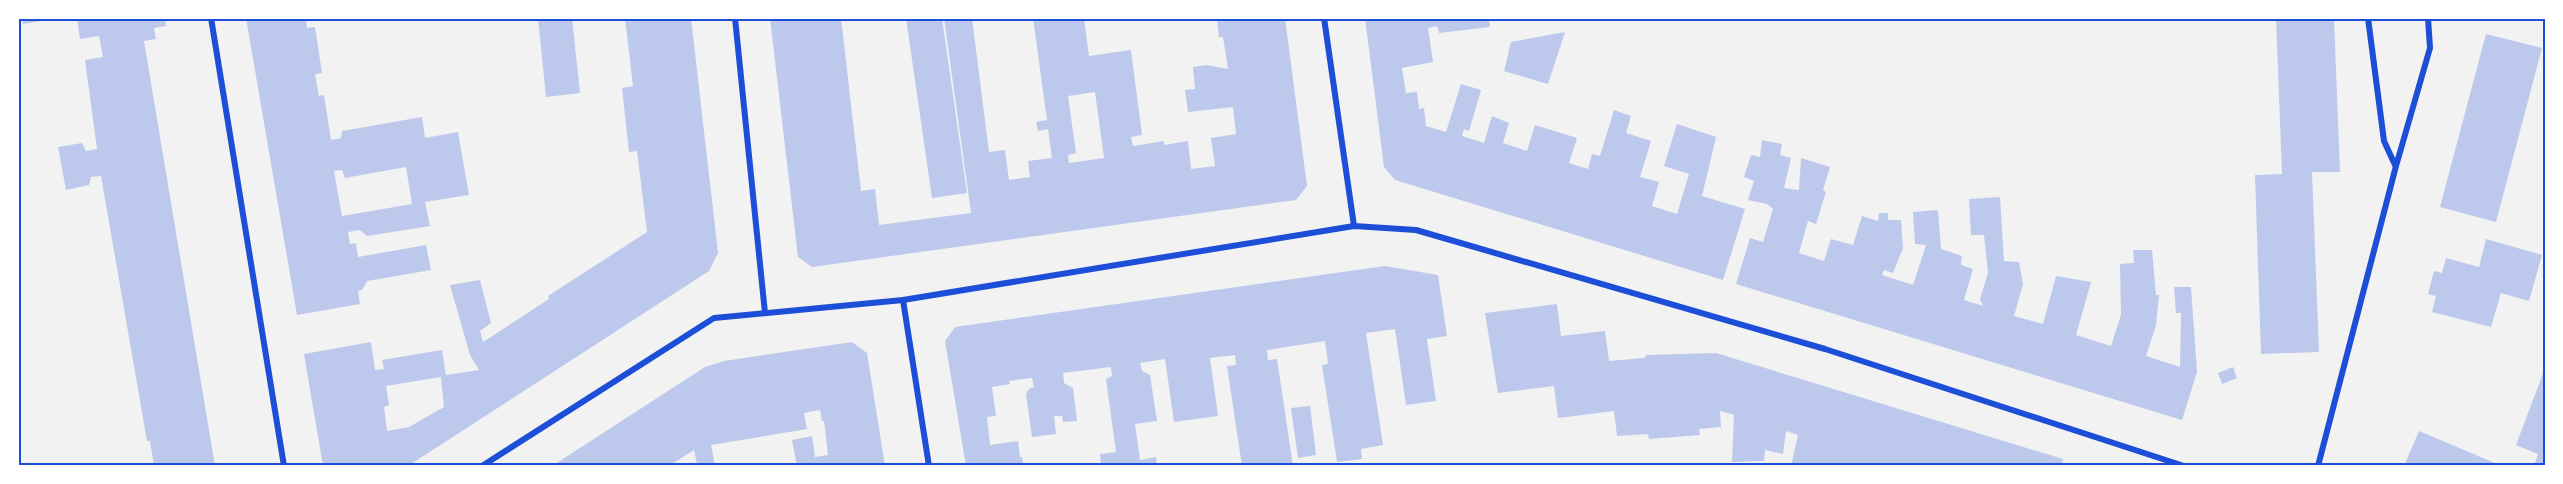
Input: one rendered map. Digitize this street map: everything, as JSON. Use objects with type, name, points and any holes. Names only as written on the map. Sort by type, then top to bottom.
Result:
[{"type":"street","points":[[211,18],[284,466]]},
{"type":"street","points":[[735,18],[765,313]]},
{"type":"street","points":[[1324,18],[1354,226]]},
{"type":"street","points":[[2368,18],[2384,141],[2396,166]]},
{"type":"street","points":[[2318,466],[2396,166],[2430,48],[2428,18]]},
{"type":"street","points":[[482,466],[714,318],[903,300],[1354,226],[1416,230],[1825,350],[2184,466]]},
{"type":"street","points":[[903,300],[929,466]]},
{"type":"building","points":[[22,18],[54,18],[54,19],[23,24]]},
{"type":"building","points":[[77,18],[165,18],[166,26],[154,28],[156,39],[144,41],[215,466],[154,466],[150,441],[147,441],[101,176],[91,177],[89,185],[66,190],[58,147],[82,143],[86,151],[97,149],[85,60],[103,57],[99,36],[80,39]]},
{"type":"building","points":[[246,18],[306,18],[307,28],[315,27],[322,73],[315,74],[319,96],[324,95],[331,140],[341,138],[342,131],[422,117],[425,138],[458,132],[469,195],[425,202],[430,226],[367,236],[360,230],[348,232],[350,244],[356,243],[358,257],[426,245],[431,270],[367,281],[362,290],[358,291],[360,304],[297,315]],"holes":[[[406,167],[412,204],[342,216],[334,171],[342,170],[345,178]]]},
{"type":"building","points":[[538,18],[572,18],[580,93],[546,97]]},
{"type":"building","points":[[625,18],[691,18],[718,253],[709,271],[408,466],[323,466],[304,354],[371,342],[375,370],[384,369],[382,360],[442,350],[446,375],[479,370],[470,355],[450,285],[480,280],[491,323],[480,331],[483,342],[549,299],[548,296],[647,232],[637,151],[629,152],[622,88],[633,86]],"holes":[[[441,377],[444,407],[409,427],[387,431],[384,407],[389,405],[386,386]]]},
{"type":"building","points":[[770,18],[841,18],[861,191],[875,189],[879,225],[971,213],[944,18],[972,18],[989,152],[1005,150],[1009,180],[1030,177],[1028,161],[1052,158],[1048,129],[1038,131],[1036,122],[1047,120],[1033,18],[1084,18],[1089,56],[1131,50],[1142,135],[1131,137],[1133,146],[1164,141],[1164,145],[1188,141],[1191,169],[1215,166],[1211,138],[1236,134],[1233,107],[1188,112],[1185,90],[1195,89],[1193,67],[1206,65],[1228,69],[1223,37],[1219,37],[1217,18],[1285,18],[1307,186],[1296,200],[812,267],[798,257]],"holes":[[[1095,92],[1104,158],[1069,163],[1068,155],[1076,153],[1068,96]]]},
{"type":"building","points":[[906,18],[942,18],[967,193],[932,198]]},
{"type":"building","points":[[1365,18],[1489,18],[1490,27],[1439,33],[1437,26],[1428,28],[1433,62],[1402,68],[1406,93],[1417,92],[1419,109],[1424,108],[1426,126],[1446,132],[1461,84],[1481,90],[1469,131],[1464,129],[1462,136],[1484,143],[1492,116],[1509,123],[1503,143],[1527,151],[1535,125],[1577,138],[1569,163],[1588,169],[1592,154],[1600,156],[1614,110],[1631,116],[1626,133],[1651,141],[1640,177],[1659,182],[1652,206],[1677,214],[1689,174],[1664,166],[1677,124],[1716,137],[1702,196],[1745,209],[1723,280],[1395,180],[1384,167]]},
{"type":"building","points":[[2276,18],[2334,18],[2340,172],[2312,172],[2319,352],[2261,354],[2255,175],[2282,174]]},
{"type":"building","points":[[1565,32],[1548,84],[1504,71],[1511,42]]},
{"type":"building","points":[[2486,34],[2542,48],[2496,222],[2440,207]]},
{"type":"building","points":[[1762,140],[1782,144],[1780,155],[1791,158],[1784,188],[1799,190],[1801,158],[1830,167],[1823,190],[1826,192],[1816,224],[1808,221],[1799,253],[1824,261],[1831,239],[1853,245],[1862,216],[1878,221],[1879,213],[1888,213],[1888,220],[1901,220],[1903,248],[1893,273],[1884,270],[1882,275],[1913,285],[1926,245],[1915,244],[1913,212],[1938,210],[1941,249],[1962,256],[1961,265],[1973,269],[1964,300],[1983,306],[1980,299],[1988,273],[1984,235],[1971,235],[1969,199],[2000,197],[2004,261],[2019,262],[2023,284],[2014,316],[2043,324],[2056,276],[2091,282],[2076,335],[2111,346],[2121,315],[2120,264],[2134,263],[2133,250],[2152,250],[2156,295],[2159,295],[2156,325],[2146,356],[2180,367],[2181,313],[2176,313],[2174,287],[2191,287],[2197,372],[2182,420],[1736,284],[1750,238],[1763,242],[1773,209],[1767,204],[1748,200],[1754,181],[1744,177],[1751,155],[1760,157]]},
{"type":"building","points":[[2486,239],[2542,255],[2529,301],[2501,293],[2491,327],[2432,312],[2436,296],[2428,294],[2434,271],[2442,273],[2446,258],[2479,267]]},
{"type":"building","points":[[1385,266],[1438,275],[1447,336],[1427,339],[1436,401],[1406,405],[1395,329],[1366,333],[1383,445],[1361,449],[1362,459],[1337,462],[1322,365],[1328,364],[1325,341],[1267,350],[1268,360],[1277,359],[1293,466],[1242,466],[1227,366],[1236,365],[1235,355],[1210,358],[1218,416],[1174,422],[1165,359],[1140,363],[1142,371],[1150,375],[1157,421],[1135,424],[1140,460],[1156,457],[1157,466],[1101,466],[1100,454],[1116,452],[1106,379],[1112,376],[1111,367],[1063,373],[1064,383],[1073,388],[1077,421],[1063,422],[1062,416],[1054,416],[1056,434],[1032,437],[1026,394],[1030,388],[1034,387],[1032,378],[1009,381],[1010,384],[992,387],[996,416],[987,417],[990,445],[1018,441],[1024,466],[966,466],[945,341],[955,327]]},
{"type":"building","points":[[1557,304],[1561,336],[1605,331],[1609,361],[1644,358],[1647,355],[1716,353],[2063,459],[2062,466],[1791,466],[1798,435],[1786,431],[1783,454],[1765,450],[1764,461],[1732,462],[1734,415],[1720,411],[1721,427],[1699,429],[1700,435],[1649,439],[1648,434],[1617,436],[1614,411],[1558,418],[1554,386],[1498,393],[1485,313]]},
{"type":"building","points":[[852,342],[867,353],[885,466],[797,466],[792,440],[812,436],[815,457],[828,455],[824,421],[822,421],[820,410],[804,413],[807,429],[711,445],[715,466],[690,466],[697,464],[694,450],[669,466],[552,466],[705,367],[724,361]]},
{"type":"building","points":[[2233,367],[2237,378],[2222,384],[2218,373]]},
{"type":"building","points":[[2545,368],[2545,466],[2534,466],[2538,454],[2516,445]]},
{"type":"building","points":[[1310,406],[1316,455],[1298,458],[1291,408]]},
{"type":"building","points":[[2419,431],[2502,466],[2404,466]]}]
